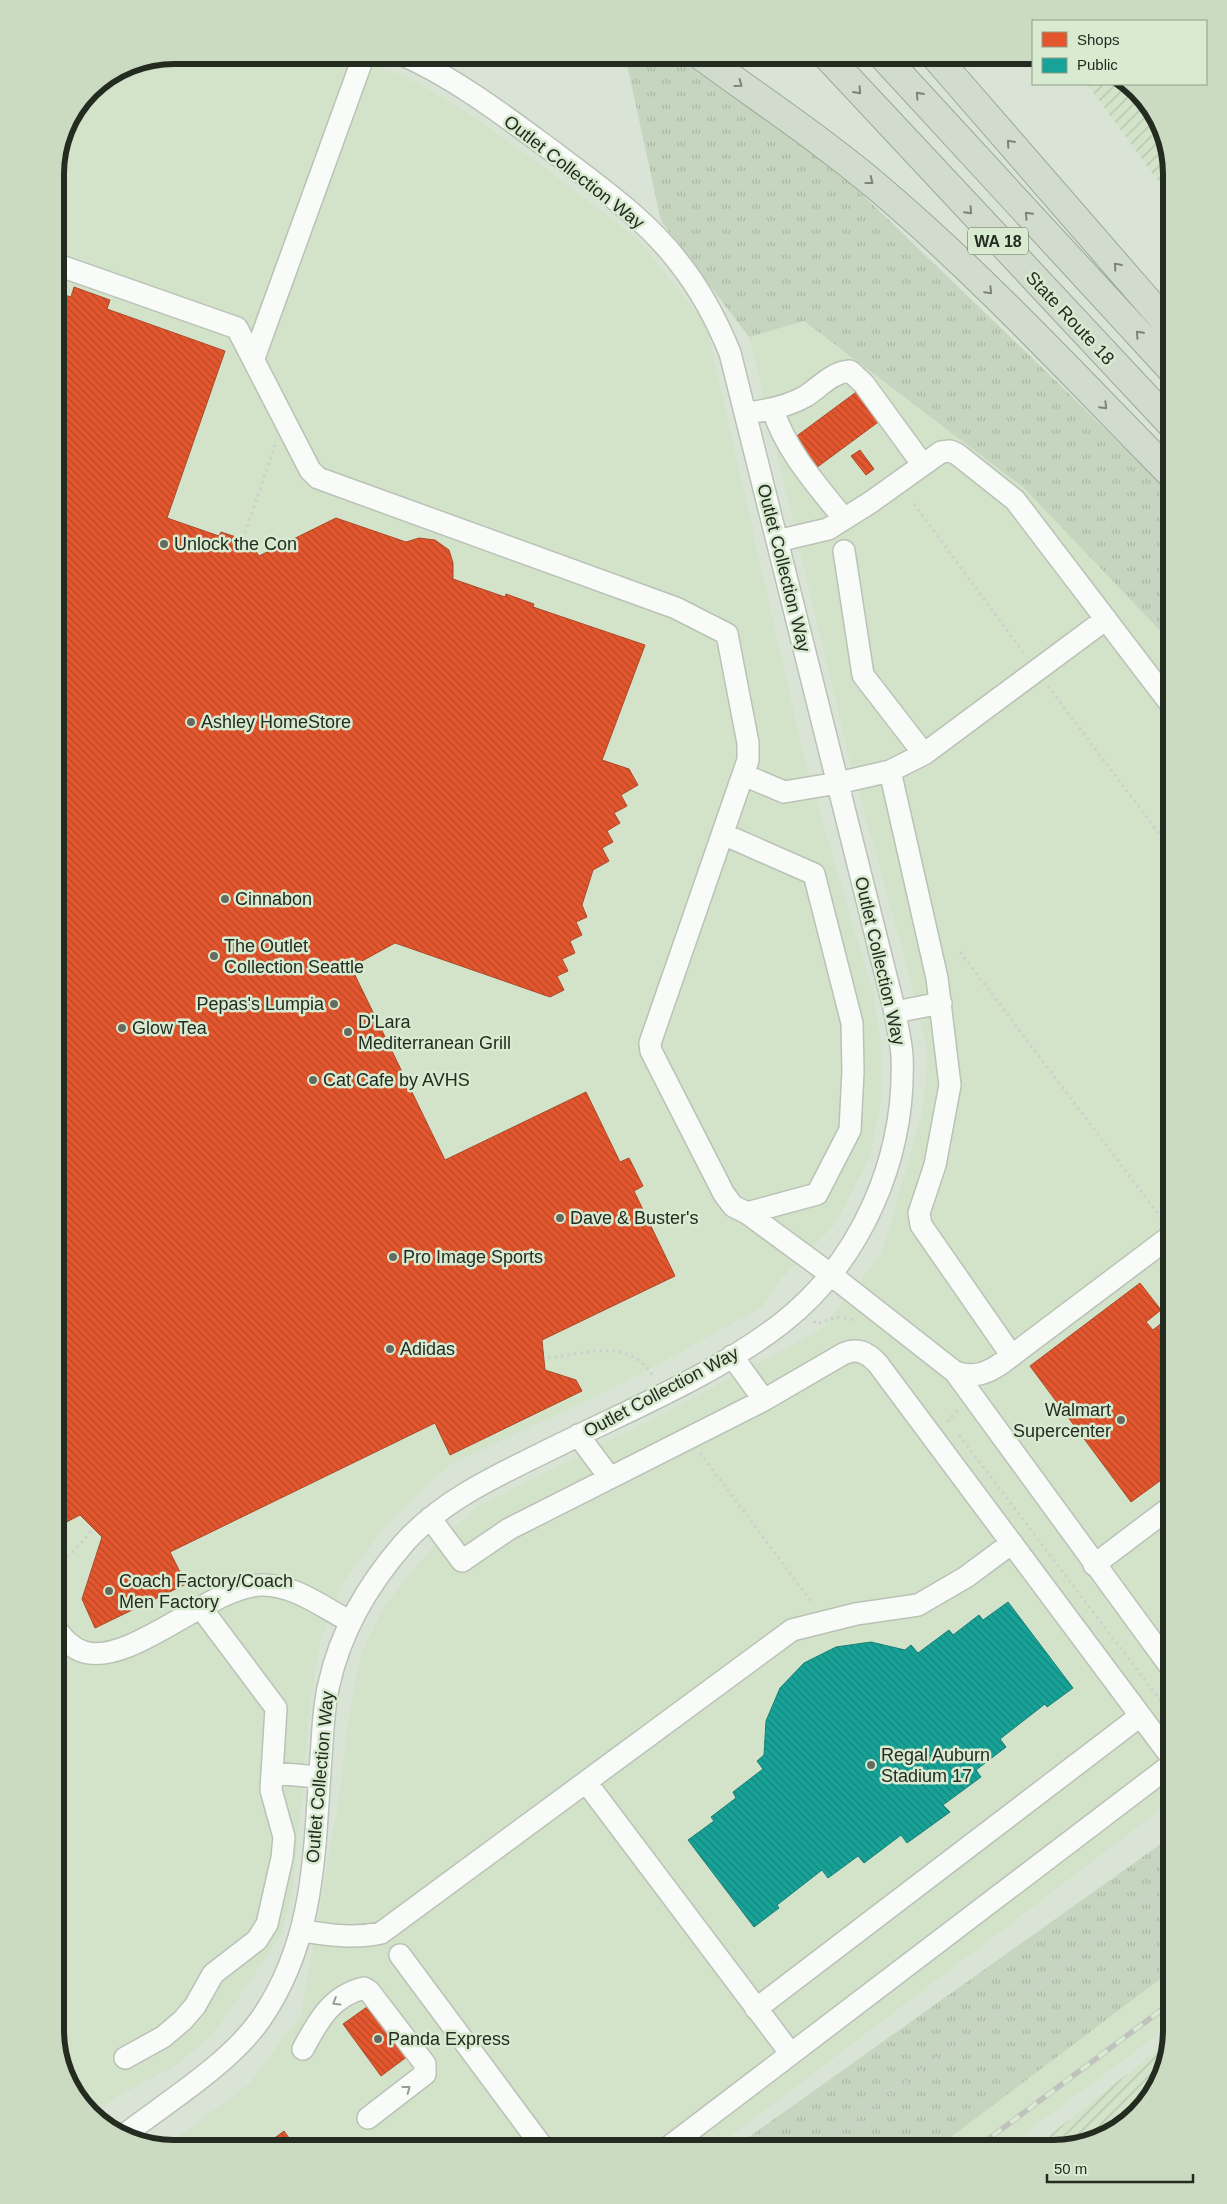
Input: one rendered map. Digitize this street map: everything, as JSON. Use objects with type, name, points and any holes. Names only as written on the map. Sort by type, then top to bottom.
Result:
[{"type":"highway","points":[[712,64],[818,141],[882,191],[959,261],[1163,466]]},
{"type":"highway","name":"State Route 18","points":[[834,64],[1163,416]]},
{"type":"highway","name":"WA 18","points":[[890,64],[1163,360]]},
{"type":"highway","points":[[942,64],[1163,319]]},
{"type":"street","points":[[254,358],[361,64]]},
{"type":"street","name":"Outlet Collection Way","points":[[130,2131],[213,2068],[245,2039],[273,2001],[289,1969],[303,1931],[314,1856],[319,1777],[328,1688],[341,1643],[372,1583],[409,1538],[430,1518],[466,1493],[732,1356],[782,1323],[816,1292],[858,1236],[889,1167],[902,1087],[902,1052],[895,1012],[730,353],[716,319],[680,263],[646,227],[600,188],[532,136],[448,79],[420,64]]},
{"type":"street","points":[[64,267],[231,324],[239,330],[310,470],[318,478],[676,608],[727,634],[748,743],[748,760],[650,1046],[724,1194],[733,1206],[746,1213],[830,1274],[955,1372],[1163,1657]]},
{"type":"street","points":[[745,413],[772,410],[804,397],[840,372],[850,371],[864,384],[923,465]]},
{"type":"street","points":[[772,410],[778,426],[802,465],[844,519]]},
{"type":"street","points":[[777,541],[828,528],[941,452],[950,451],[957,454],[1015,500],[1163,694]]},
{"type":"street","points":[[844,551],[863,675],[924,754]]},
{"type":"street","points":[[744,775],[784,792],[838,783],[890,771],[924,754],[1106,619]]},
{"type":"street","points":[[890,771],[941,1003],[950,1085],[935,1164],[920,1213],[921,1225],[1012,1356]]},
{"type":"street","points":[[723,834],[814,874],[852,1023],[853,1071],[850,1130],[817,1194],[746,1213]]},
{"type":"street","points":[[895,1012],[941,1003]]},
{"type":"street","points":[[955,1372],[966,1376],[979,1375],[990,1371],[1012,1356],[1163,1235]]},
{"type":"street","points":[[430,1518],[462,1561],[509,1529],[764,1400],[843,1354],[856,1351],[867,1354],[878,1364],[1163,1746]]},
{"type":"street","points":[[732,1356],[764,1400]]},
{"type":"street","points":[[578,1436],[610,1478]]},
{"type":"street","points":[[1094,1565],[1163,1513]]},
{"type":"street","points":[[303,1931],[343,1937],[380,1933],[792,1630],[819,1622],[918,1605],[966,1577],[1012,1543]]},
{"type":"street","points":[[64,1637],[77,1649],[90,1653],[102,1653],[125,1647],[237,1590],[249,1586],[269,1585],[285,1588],[351,1622]]},
{"type":"street","points":[[125,2058],[163,2037],[182,2021],[195,2006],[213,1974],[257,1940],[267,1924],[282,1858],[284,1837],[271,1790],[276,1708],[202,1608]]},
{"type":"street","points":[[756,2008],[1140,1716]]},
{"type":"street","points":[[678,2140],[1163,1771]]},
{"type":"street","points":[[272,1773],[319,1777]]},
{"type":"street","points":[[586,1782],[791,2054]]},
{"type":"street","points":[[400,1955],[537,2140]]},
{"type":"street","points":[[303,2049],[328,2008],[356,1990],[364,1988],[369,1991],[425,2064],[425,2074],[368,2118]]},
{"type":"path","points":[[243,540],[284,418]]},
{"type":"path","points":[[960,952],[1163,1222]]},
{"type":"path","points":[[548,1358],[613,1350],[624,1352],[648,1366],[663,1393]]},
{"type":"path","points":[[689,1438],[814,1605],[819,1622]]},
{"type":"path","points":[[64,1562],[93,1529]]},
{"type":"path","points":[[828,2140],[1163,1890]]},
{"type":"shaded area","points":[[167,64],[373,64],[419,84],[459,107],[532,158],[638,239],[706,324],[804,757],[874,997],[882,1053],[881,1104],[869,1159],[834,1226],[776,1284],[761,1308],[629,1380],[448,1466],[386,1525],[343,1583],[320,1641],[310,1706],[293,1891],[281,1935],[216,2031],[177,2065],[122,2094],[98,2110],[86,2097],[78,2085],[70,2066],[66,2052],[64,2030],[64,167],[67,145],[78,119],[86,107],[107,86],[125,75],[145,67]]},
{"type":"shaded area","points":[[1088,85],[1118,85],[1136,101],[1145,113],[1155,132],[1161,152],[1163,188]]},
{"type":"shaded area","points":[[803,321],[1024,488],[1163,632],[1163,1808],[726,2140],[174,2140],[250,2083],[301,2015],[337,1811],[349,1716],[361,1653],[384,1606],[428,1552],[478,1506],[659,1416],[823,1328],[882,1253],[924,1105],[927,1050],[911,982],[849,757],[749,337]]},
{"type":"shaded area","points":[[1163,1976],[1163,2031],[1016,2140],[945,2140]]},
{"type":"shaded area","points":[[1162,2047],[1157,2066],[1145,2091],[1120,2118],[1108,2126],[1089,2134],[1068,2139],[1043,2140]]},
{"type":"green space","points":[[627,64],[687,64],[843,176],[1163,486],[1163,634],[1024,488],[804,321],[749,337],[661,221]]},
{"type":"green space","points":[[1163,1842],[1163,1977],[947,2140],[745,2140]]},
{"type":"building: Shops","name":"The Outlet Collection Seattle","points":[[74,287],[110,300],[107,309],[225,351],[167,518],[219,536],[221,532],[257,544],[256,551],[259,556],[336,518],[406,542],[419,538],[435,540],[449,550],[453,563],[453,579],[505,597],[506,594],[534,604],[533,607],[645,645],[602,760],[629,769],[638,785],[621,795],[627,806],[614,813],[620,823],[607,831],[613,842],[602,848],[609,861],[593,870],[582,905],[587,917],[576,922],[582,935],[570,941],[575,953],[562,959],[568,971],[557,976],[564,990],[550,997],[395,943],[351,967],[445,1160],[586,1092],[620,1162],[629,1158],[643,1186],[634,1191],[675,1276],[542,1340],[545,1370],[576,1380],[582,1391],[450,1455],[435,1423],[170,1552],[186,1584],[95,1628],[82,1599],[102,1537],[80,1515],[64,1523],[64,295],[71,297]]},
{"type":"building: Shops","points":[[859,390],[881,420],[816,468],[794,438]]},
{"type":"building: Shops","points":[[860,450],[874,469],[866,475],[851,456]]},
{"type":"building: Shops","name":"Walmart Supercenter","points":[[1140,1283],[1161,1310],[1146,1322],[1153,1330],[1163,1322],[1163,1479],[1131,1502],[1030,1366]]},
{"type":"building: Shops","name":"Panda Express","points":[[374,2002],[412,2053],[381,2076],[343,2024]]},
{"type":"building: Shops","points":[[284,2131],[290,2140],[272,2140]]},
{"type":"building: Public","name":"Regal Auburn Stadium 17","points":[[1008,1602],[1073,1688],[1047,1707],[1045,1704],[1000,1739],[1006,1747],[976,1770],[981,1777],[943,1805],[950,1812],[907,1843],[901,1835],[864,1863],[858,1856],[828,1878],[822,1870],[777,1905],[779,1908],[754,1927],[688,1840],[714,1821],[711,1817],[736,1798],[733,1792],[763,1769],[757,1761],[764,1755],[766,1721],[780,1688],[804,1663],[836,1647],[871,1642],[905,1650],[911,1645],[918,1653],[949,1630],[953,1635],[979,1615],[983,1620]]},
{"type":"railway","points":[[987,2140],[1163,2009]]},
{"type":"place","name":"Unlock the Con","points":[[164,544]]},
{"type":"place","name":"Ashley HomeStore","points":[[191,722]]},
{"type":"place","name":"Cinnabon","points":[[225,899]]},
{"type":"place","name":"The Outlet Collection Seattle","points":[[214,956]]},
{"type":"place","name":"Pepas's Lumpia","points":[[334,1004]]},
{"type":"place","name":"Glow Tea","points":[[122,1028]]},
{"type":"place","name":"D'Lara Mediterranean Grill","points":[[348,1032]]},
{"type":"place","name":"Cat Cafe by AVHS","points":[[313,1080]]},
{"type":"place","name":"Dave & Buster's","points":[[560,1218]]},
{"type":"place","name":"Pro Image Sports","points":[[393,1257]]},
{"type":"place","name":"Adidas","points":[[390,1349]]},
{"type":"place","name":"Walmart Supercenter","points":[[1121,1420]]},
{"type":"place","name":"Coach Factory/Coach Men Factory","points":[[109,1591]]},
{"type":"place","name":"Regal Auburn Stadium 17","points":[[871,1765]]},
{"type":"place","name":"Panda Express","points":[[378,2039]]}]
